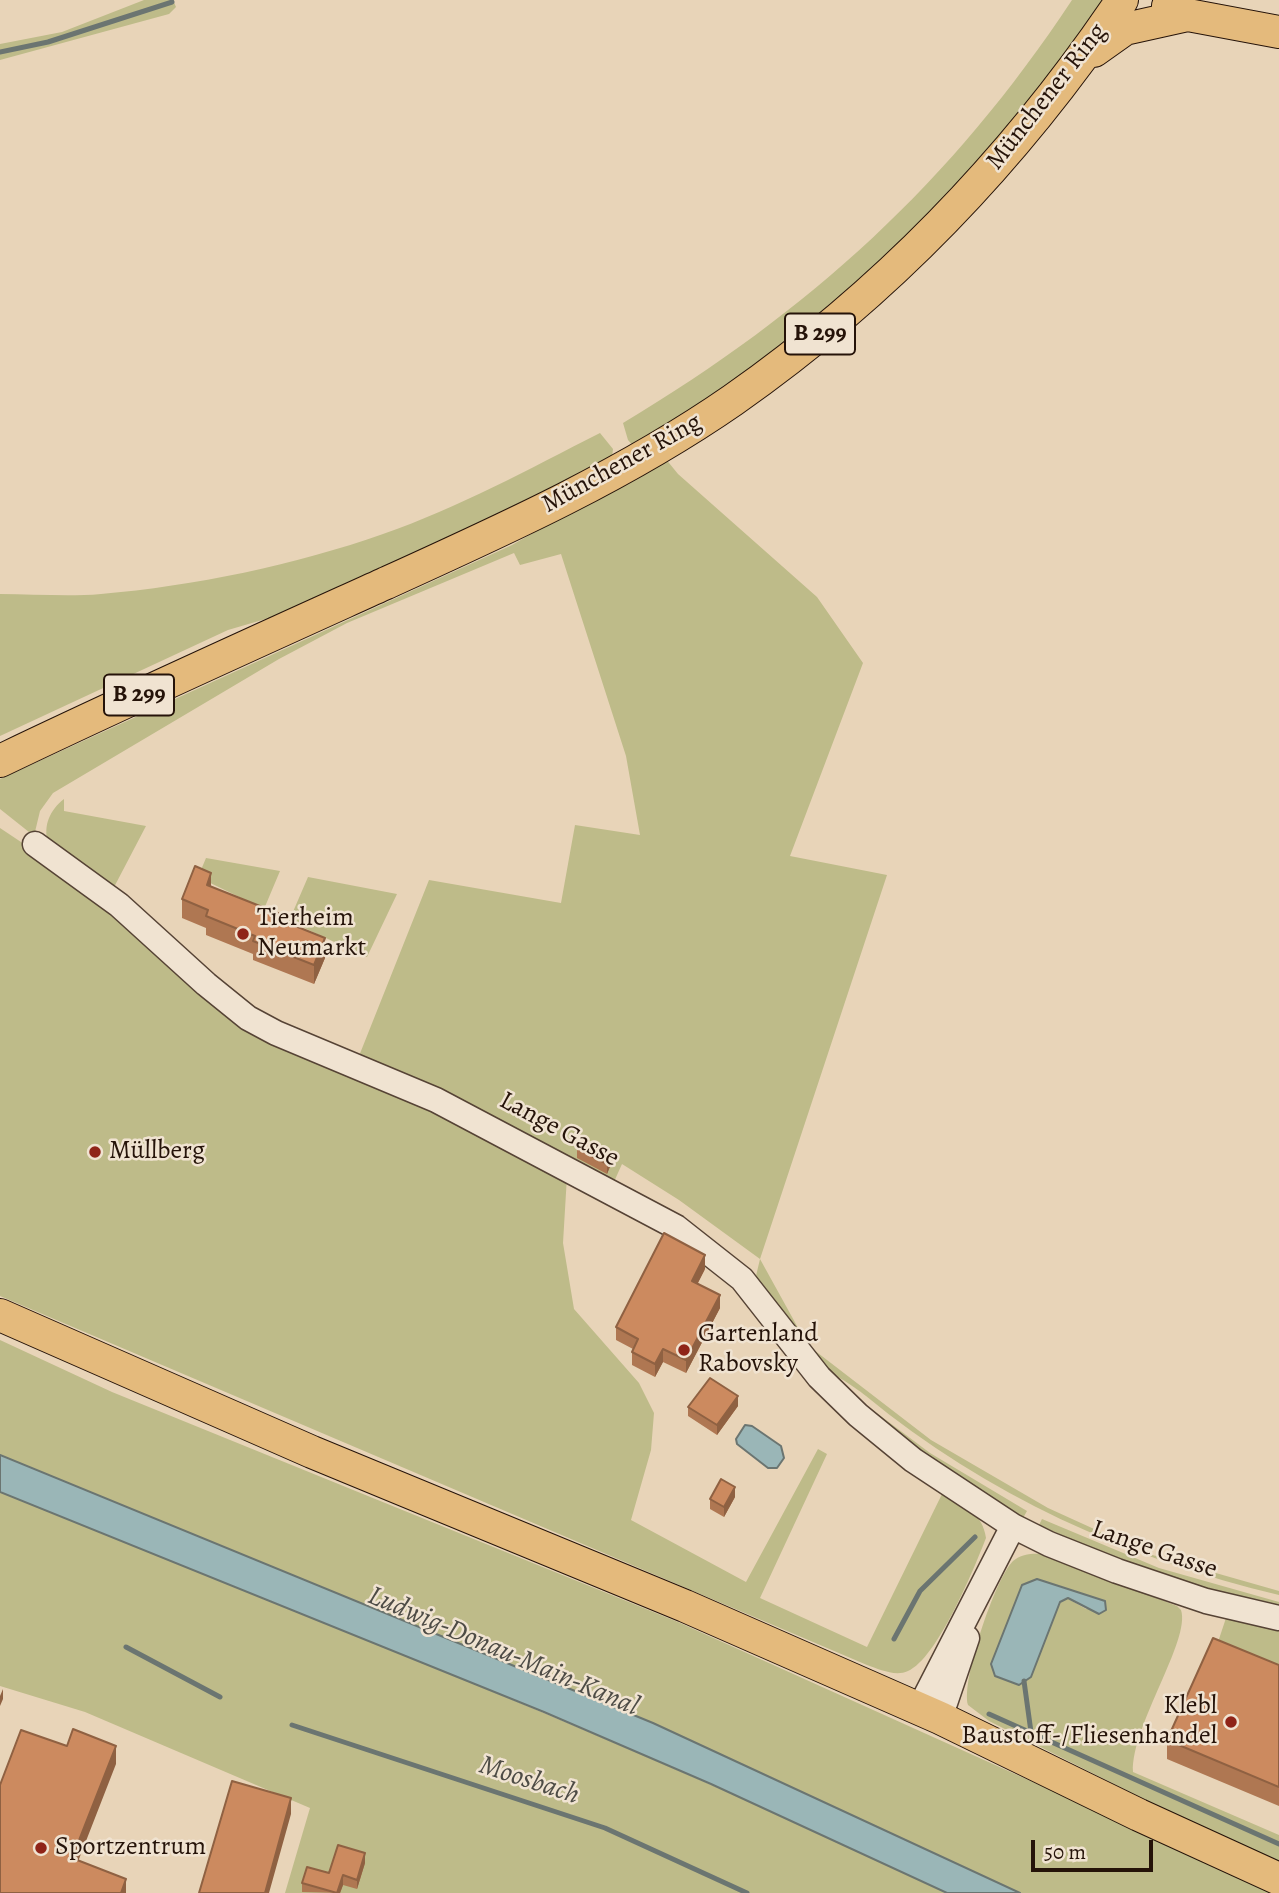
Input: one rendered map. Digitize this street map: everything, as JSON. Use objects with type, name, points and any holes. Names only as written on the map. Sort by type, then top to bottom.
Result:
[{"type":"main road","name":"Münchener Ring","points":[[0,761],[546,508],[636,459],[730,402],[836,321],[905,260],[1010,147],[1072,70],[1122,0]]},
{"type":"main road","points":[[1157,0],[1279,32]]},
{"type":"main road","points":[[1072,70],[1125,29],[1200,11]]},
{"type":"main road","points":[[0,1315],[312,1452],[685,1606],[930,1713],[1139,1815],[1279,1879]]},
{"type":"street","name":"Lange Gasse","points":[[35,844],[119,905],[248,1018],[276,1033],[436,1100],[685,1233],[727,1266],[758,1297],[819,1377],[858,1415],[913,1460],[1013,1526],[1117,1572],[1206,1601],[1279,1618]]},
{"type":"street","points":[[930,1713],[962,1657],[975,1599],[1013,1526]]},
{"type":"shaded area","points":[[144,0],[173,0],[176,7],[169,14],[0,60],[0,44],[62,32]]},
{"type":"shaded area","points":[[1072,0],[1104,0],[1015,120],[915,231],[843,300],[794,340],[634,447],[628,440],[623,423],[755,335],[815,288],[872,238],[926,185],[977,128],[1026,66]]},
{"type":"shaded area","points":[[600,433],[613,449],[612,457],[551,490],[286,613],[228,630],[0,736],[0,594],[101,594],[172,586],[244,573],[315,555],[411,524],[493,487]]},
{"type":"shaded area","points":[[665,458],[678,474],[817,597],[863,663],[790,856],[887,875],[760,1259],[679,1200],[622,1164],[613,1184],[359,1056],[429,880],[561,903],[575,825],[640,835],[626,756],[561,554],[520,565],[514,553],[347,623],[279,659],[53,793],[40,811],[34,836],[0,809],[0,779],[512,545]]},
{"type":"shaded area","points":[[64,799],[64,811],[146,826],[112,891],[48,843],[46,830],[49,818]]},
{"type":"shaded area","points":[[0,828],[36,852],[172,964],[402,1096],[567,1176],[563,1243],[574,1309],[639,1383],[654,1413],[651,1450],[631,1520],[746,1582],[818,1449],[827,1454],[760,1598],[867,1647],[943,1492],[970,1510],[981,1522],[986,1538],[953,1612],[931,1650],[919,1663],[903,1673],[887,1672],[867,1665],[0,1296]]},
{"type":"shaded area","points":[[206,858],[280,871],[264,909],[198,877]]},
{"type":"shaded area","points":[[308,877],[397,894],[367,957],[289,921]]},
{"type":"shaded area","points":[[760,1259],[797,1326],[814,1350],[931,1440],[1048,1508],[1149,1554],[1279,1591],[1279,1595],[1168,1563],[1114,1542],[1061,1519],[960,1464],[819,1362],[756,1276]]},
{"type":"shaded area","points":[[0,1340],[112,1392],[678,1622],[1279,1893],[1020,1893],[653,1723],[0,1455]]},
{"type":"shaded area","points":[[866,1405],[930,1453],[1027,1511],[1023,1518],[974,1491],[871,1414]]},
{"type":"shaded area","points":[[0,1492],[595,1735],[831,1838],[947,1893],[285,1893],[310,1808],[85,1712],[0,1686]]},
{"type":"shaded area","points":[[1042,1519],[1159,1568],[1279,1602],[1279,1608],[1217,1592],[1127,1562],[1039,1525]]},
{"type":"shaded area","points":[[1044,1554],[1177,1606],[1181,1610],[1182,1624],[1177,1642],[1141,1732],[1133,1772],[1279,1835],[1279,1862],[1205,1830],[989,1721],[968,1705],[967,1692],[974,1653],[997,1588],[1013,1561],[1023,1555]],"holes":[[[1037,1579],[1105,1601],[1106,1609],[1086,1609],[1067,1598],[1060,1602],[1031,1677],[1019,1685]]]},
{"type":"shaded area","points":[[1226,1618],[1279,1630],[1279,1684],[1213,1657]]},
{"type":"water","points":[[745,1425],[752,1426],[781,1446],[784,1458],[777,1468],[768,1468],[737,1444],[736,1439]]},
{"type":"water","points":[[0,1455],[653,1723],[1020,1893],[947,1893],[711,1784],[544,1712],[0,1492]]},
{"type":"water","points":[[1037,1579],[1105,1601],[1106,1610],[1099,1614],[1068,1598],[1060,1602],[1031,1677],[1019,1685],[995,1676],[991,1664],[1022,1585]]},
{"type":"building","points":[[195,866],[211,873],[207,885],[280,914],[278,919],[325,938],[314,965],[253,941],[255,936],[206,916],[208,910],[182,899]]},
{"type":"building","points":[[580,1140],[611,1155],[607,1164],[577,1148]]},
{"type":"building","points":[[664,1233],[705,1255],[692,1281],[720,1295],[686,1360],[663,1349],[655,1364],[632,1352],[638,1339],[616,1327]]},
{"type":"building","points":[[710,1378],[738,1396],[717,1425],[688,1407]]},
{"type":"building","points":[[721,1479],[735,1487],[724,1507],[710,1499]]},
{"type":"building","name":"Klebl Baustoff-/Fliesenhandel","points":[[1213,1638],[1279,1665],[1279,1787],[1167,1740]]},
{"type":"building","name":"Sportzentrum","points":[[73,1729],[116,1746],[72,1858],[126,1879],[121,1893],[0,1893],[0,1785],[21,1730],[67,1746]]},
{"type":"building","points":[[232,1781],[291,1798],[265,1893],[199,1893]]},
{"type":"building","points":[[338,1845],[365,1853],[357,1880],[343,1875],[337,1893],[302,1883],[307,1867],[329,1873]]},
{"type":"waterway","points":[[0,52],[48,42],[172,2]]},
{"type":"waterway","points":[[894,1639],[920,1591],[975,1537]]},
{"type":"waterway","name":"Moosbach","points":[[126,1647],[220,1697]]},
{"type":"waterway","points":[[1024,1681],[1031,1732]]},
{"type":"waterway","points":[[989,1714],[1279,1844]]},
{"type":"waterway","name":"Moosbach","points":[[292,1725],[605,1828],[747,1893]]},
{"type":"place","name":"Tierheim Neumarkt","points":[[243,934]]},
{"type":"place","name":"Müllberg","points":[[95,1152]]},
{"type":"place","name":"Gartenland Rabovsky","points":[[684,1350]]},
{"type":"place","name":"Klebl Baustoff-/Fliesenhandel","points":[[1231,1722]]},
{"type":"place","name":"Sportzentrum","points":[[41,1848]]},
{"type":"water label","name":"Ludwig-Donau-Main-Kanal","points":[[503,1652]]}]
